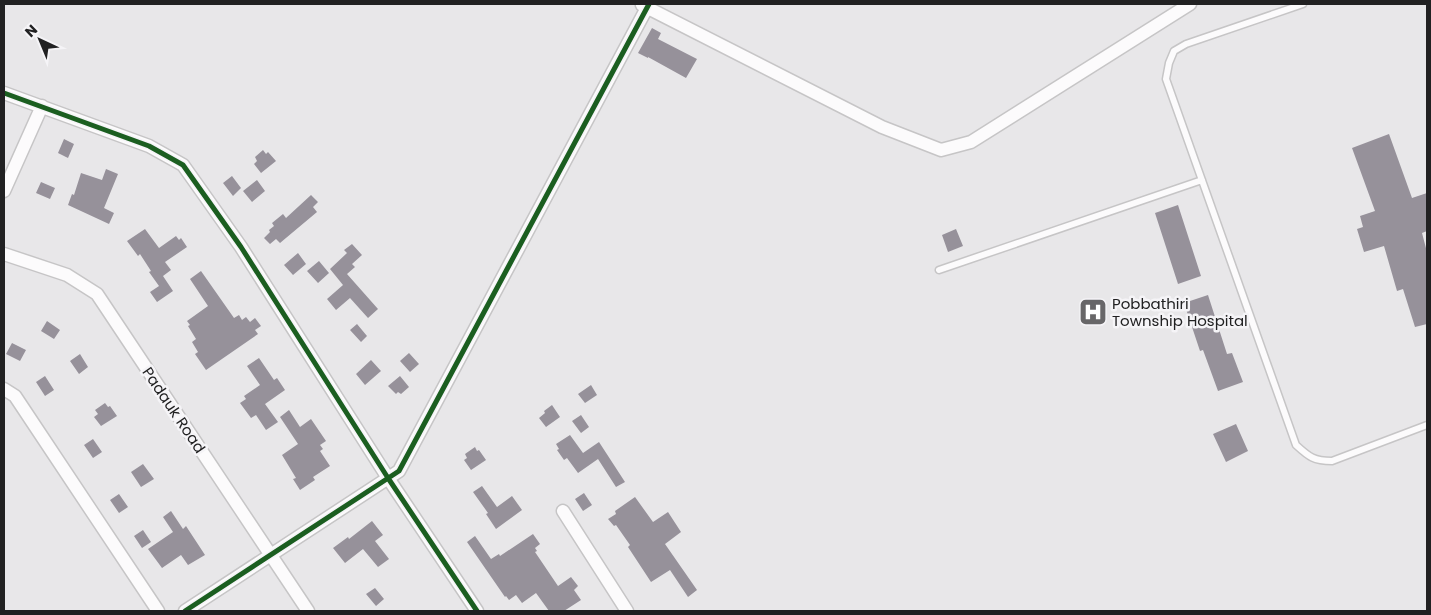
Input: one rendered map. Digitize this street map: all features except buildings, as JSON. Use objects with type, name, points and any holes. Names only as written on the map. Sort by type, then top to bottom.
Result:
[{"type":"street","points":[[185,611],[399,470],[646,5],[882,127],[941,150],[971,142],[1190,4]]},
{"type":"street","points":[[4,93],[149,146],[183,165],[241,247],[388,478],[477,611]]},
{"type":"street","points":[[4,191],[42,106]]},
{"type":"street","name":"Padauk Road","points":[[4,254],[67,275],[97,294],[308,611]]},
{"type":"street","points":[[4,388],[15,396],[158,611]]},
{"type":"street","points":[[563,511],[627,611]]},
{"type":"lane","points":[[1303,4],[1186,44],[1174,51],[1169,63],[1166,79],[1296,445],[1308,456],[1319,461],[1332,461],[1427,424]]},
{"type":"lane","points":[[939,270],[1202,180]]},
{"type":"cycle path","points":[[185,611],[399,471],[649,4]]},
{"type":"cycle path","points":[[4,93],[149,146],[183,165],[241,247],[388,478],[477,611]]},
{"type":"place","name":"Pobbathiri Township Hospital","points":[[1093,312]]}]
